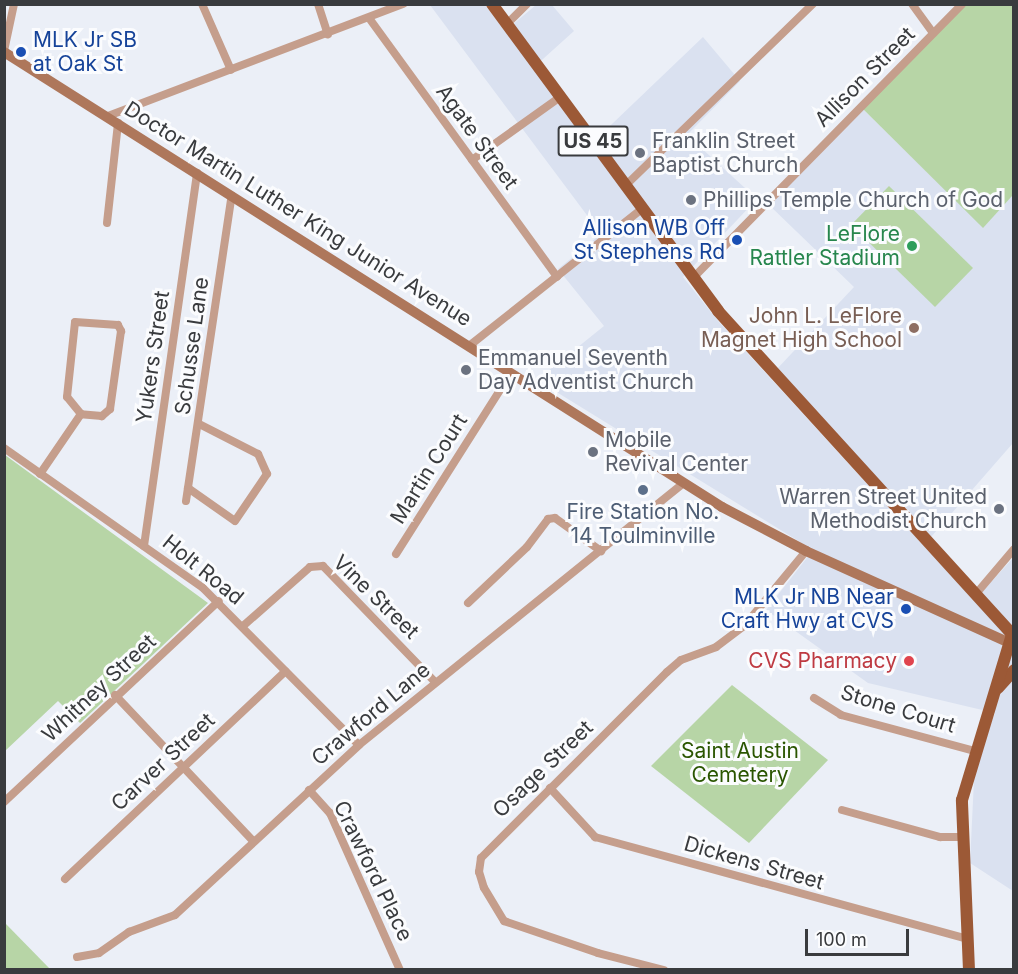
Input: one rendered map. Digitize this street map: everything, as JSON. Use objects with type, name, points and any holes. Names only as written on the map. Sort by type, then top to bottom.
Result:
[{"type":"main road","name":"US 45","points":[[492,4],[693,278],[829,436],[975,595],[1011,640]]},
{"type":"main road","name":"Doctor Martin Luther King Junior Avenue","points":[[4,52],[684,483],[806,551],[1011,640]]},
{"type":"main road","points":[[969,969],[962,800],[974,751],[1011,640]]},
{"type":"main road","points":[[992,696],[1014,670]]},
{"type":"street","points":[[4,52],[14,4]]},
{"type":"street","points":[[202,4],[231,70]]},
{"type":"street","points":[[318,4],[328,34]]},
{"type":"street","points":[[108,116],[403,4]]},
{"type":"street","points":[[507,24],[527,4]]},
{"type":"street","points":[[626,186],[813,4]]},
{"type":"street","points":[[912,4],[933,33]]},
{"type":"street","name":"Allison Street","points":[[693,278],[962,4]]},
{"type":"street","name":"Agate Street","points":[[369,18],[557,277]]},
{"type":"street","points":[[472,160],[560,97]]},
{"type":"street","points":[[107,223],[118,123]]},
{"type":"street","name":"Yukers Street","points":[[144,546],[198,173]]},
{"type":"street","name":"Schusse Lane","points":[[186,501],[232,195]]},
{"type":"street","points":[[469,346],[642,209]]},
{"type":"street","points":[[75,321],[118,325],[121,331],[110,409],[102,416],[81,414],[67,397],[75,321]]},
{"type":"street","name":"Martin Court","points":[[396,554],[511,374]]},
{"type":"street","points":[[40,474],[81,414]]},
{"type":"street","points":[[188,489],[235,521],[267,474],[258,454],[199,424]]},
{"type":"street","name":"Holt Road","points":[[4,448],[219,601],[358,745]]},
{"type":"street","name":"Crawford Lane","points":[[77,957],[99,953],[129,932],[175,915],[358,745],[684,483]]},
{"type":"street","points":[[468,603],[527,547],[548,519],[555,518],[601,551]]},
{"type":"street","points":[[975,595],[1014,549]]},
{"type":"street","name":"Osage Street","points":[[664,969],[536,934],[504,921],[489,901],[479,872],[481,858],[674,666],[716,646],[745,625],[806,551]]},
{"type":"street","name":"Vine Street","points":[[243,627],[316,565],[323,566],[361,601],[435,682]]},
{"type":"street","name":"Whitney Street","points":[[4,802],[115,695],[219,601]]},
{"type":"street","name":"Carver Street","points":[[65,879],[286,671]]},
{"type":"street","points":[[115,695],[253,841]]},
{"type":"street","name":"Stone Court","points":[[814,698],[850,717],[974,751]]},
{"type":"street","name":"Dickens Street","points":[[550,788],[595,837],[968,939]]},
{"type":"street","name":"Crawford Place","points":[[309,790],[330,813],[400,969]]},
{"type":"street","points":[[842,810],[940,837],[962,837]]},
{"type":"shaded area","points":[[430,5],[485,5],[505,31],[536,5],[552,5],[574,31],[533,68],[590,145],[703,37],[740,81],[687,135],[757,199],[683,277],[719,322],[974,601],[1013,558],[1013,891],[970,863],[974,780],[979,752],[995,713],[868,683],[766,610],[813,550],[537,380],[604,326],[558,269],[601,234]]},
{"type":"shaded area","name":"John L. LeFlore Magnet High School","points":[[862,108],[983,227],[1013,195],[1013,443],[931,537],[776,370],[854,287],[767,203]]},
{"type":"green space","points":[[964,5],[1013,5],[1013,195],[983,228],[862,108]]},
{"type":"green space","name":"LeFlore Rattler Stadium","points":[[889,186],[973,268],[935,307],[851,225]]},
{"type":"green space","points":[[5,455],[208,603],[80,723],[58,701],[5,751]]},
{"type":"green space","name":"Saint Austin Cemetery","points":[[732,685],[828,760],[749,843],[651,766]]},
{"type":"green space","points":[[5,923],[50,969],[5,969]]},
{"type":"place","name":"MLK Jr SB at Oak St","points":[[21,52]]},
{"type":"place","name":"Franklin Street Baptist Church","points":[[640,153]]},
{"type":"place","name":"Phillips Temple Church of God","points":[[691,200]]},
{"type":"place","name":"Allison WB Off St Stephens Rd","points":[[737,240]]},
{"type":"place","name":"LeFlore Rattler Stadium","points":[[912,246]]},
{"type":"place","name":"John L. LeFlore Magnet High School","points":[[914,328]]},
{"type":"place","name":"Emmanuel Seventh Day Adventist Church","points":[[466,370]]},
{"type":"place","name":"Mobile Revival Center","points":[[593,452]]},
{"type":"place","name":"Fire Station No. 14 Toulminville","points":[[643,490]]},
{"type":"place","name":"Warren Street United Methodist Church","points":[[999,509]]},
{"type":"place","name":"MLK Jr NB Near Craft Hwy at CVS","points":[[906,609]]},
{"type":"place","name":"CVS Pharmacy","points":[[909,661]]}]
